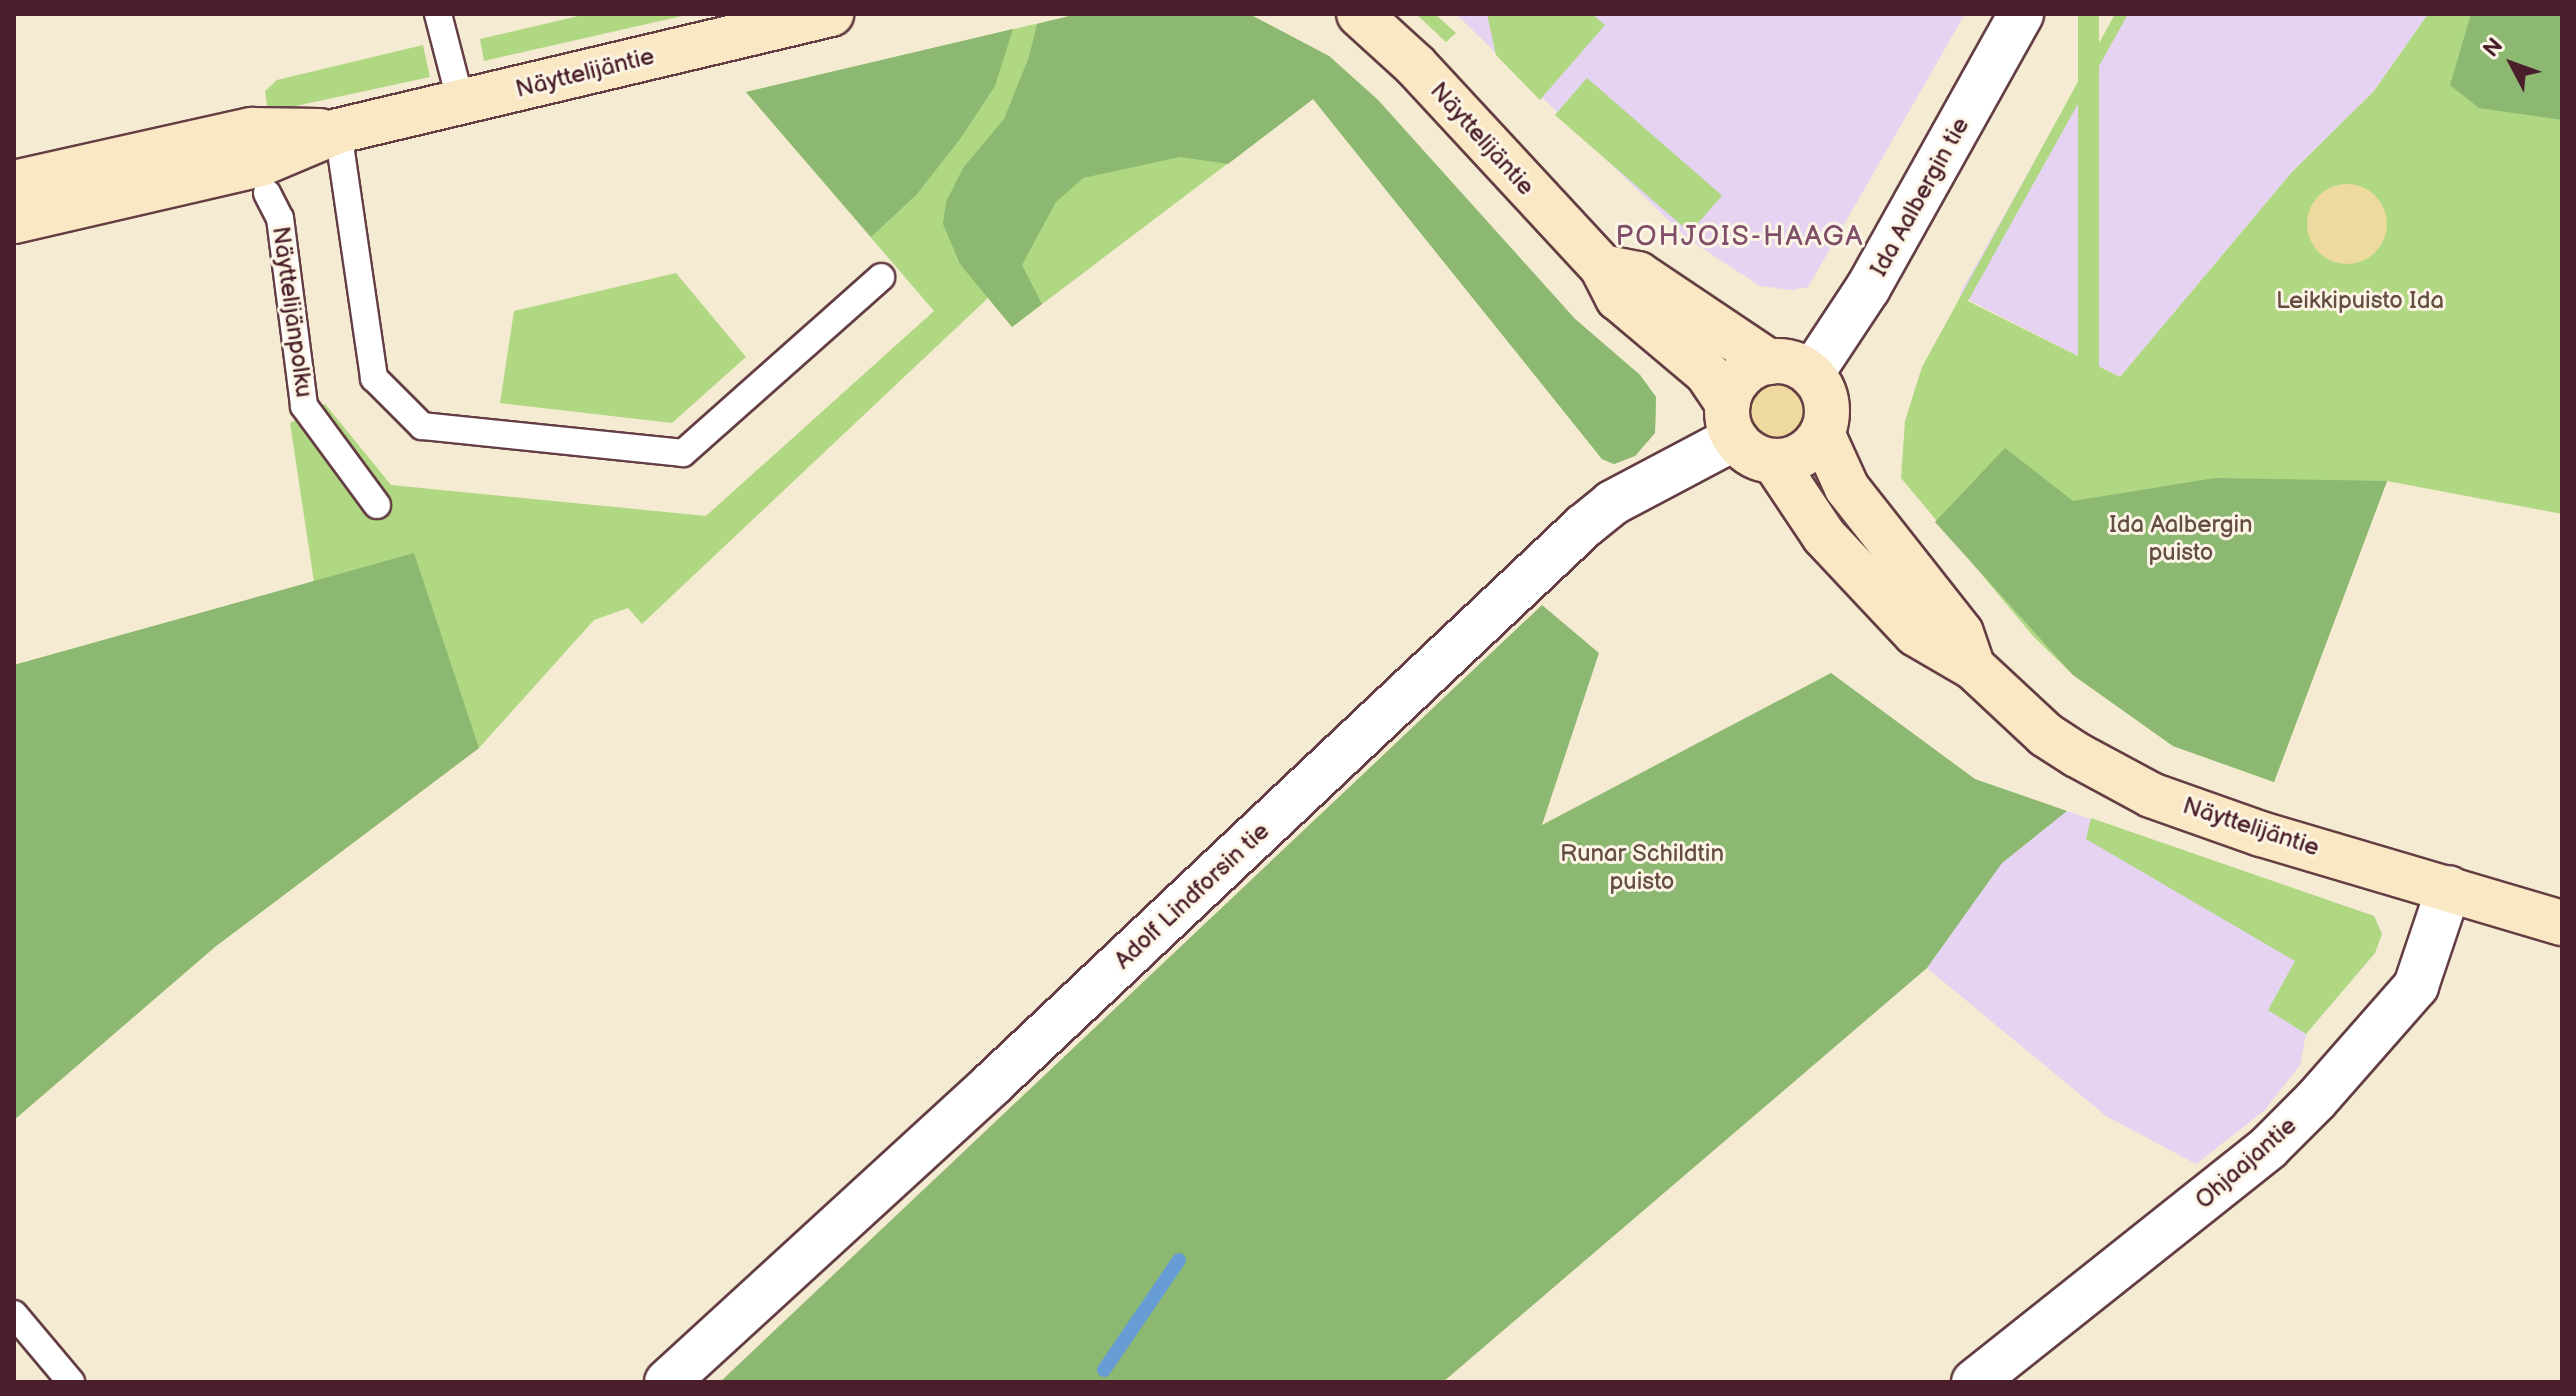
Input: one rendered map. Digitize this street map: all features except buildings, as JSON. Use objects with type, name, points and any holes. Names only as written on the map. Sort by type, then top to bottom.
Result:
[{"type":"main road","name":"Näyttelijäntie","points":[[14,221],[260,164],[338,131],[831,14]]},
{"type":"main road","name":"Näyttelijäntie","points":[[1359,14],[1415,65],[1602,267],[1618,298],[1707,373],[1754,456],[1774,461],[1855,573],[1916,634],[1973,667],[2060,745],[2151,795],[2261,834],[2562,923]]},
{"type":"main road","name":"Näyttelijäntie","points":[[14,183],[252,130],[338,131]]},
{"type":"main road","points":[[1602,267],[1648,280],[1769,362]]},
{"type":"main road","points":[[1732,421],[1743,375],[1769,362],[1790,363],[1811,374]]},
{"type":"main road","name":"Näyttelijäntie","points":[[1811,374],[1827,406],[1822,433],[1847,488],[1961,633],[1973,667]]},
{"type":"main road","points":[[1774,461],[1799,456],[1822,433]]},
{"type":"street","name":"Ida Aalbergin tie","points":[[1811,374],[1862,300],[2021,14]]},
{"type":"street","name":"Adolf Lindforsin tie","points":[[667,1382],[992,1084],[1584,526],[1612,503],[1732,421]]},
{"type":"street","name":"Ohjaajantie","points":[[1974,1382],[2268,1148],[2316,1100],[2416,986],[2449,888]]},
{"type":"lane","points":[[438,14],[461,103]]},
{"type":"lane","points":[[338,131],[374,378],[422,426],[683,453],[881,277]]},
{"type":"lane","name":"Näyttelijänpolku","points":[[267,193],[280,218],[304,406],[377,505]]},
{"type":"lane","points":[[14,1314],[71,1382]]},
{"type":"shaded area","points":[[1456,14],[1965,14],[1808,287],[1792,290],[1760,286],[1688,239]]},
{"type":"shaded area","points":[[2118,14],[2428,14],[2374,91],[2292,172],[2120,377],[1959,295]]},
{"type":"shaded area","points":[[2067,811],[2374,916],[2382,934],[2375,953],[2306,1034],[2300,1065],[2265,1110],[2196,1164],[2106,1116],[1927,968],[2002,863]]},
{"type":"green space","points":[[587,14],[691,14],[484,61],[480,39]]},
{"type":"green space","points":[[1078,14],[1249,14],[1329,56],[1378,100],[1575,319],[1640,375],[1656,397],[1655,433],[1635,456],[1614,464],[1602,459],[1313,99],[1012,327],[988,298],[642,624],[628,608],[594,620],[479,748],[216,946],[14,1120],[14,665],[314,582],[290,423],[325,404],[391,485],[706,516],[934,311],[746,92]]},
{"type":"green space","points":[[1078,14],[1249,14],[1329,56],[1378,100],[1575,319],[1640,375],[1656,397],[1655,433],[1635,456],[1614,464],[1602,459],[1313,99],[1228,164],[1180,157],[1083,178],[1056,202],[1022,265],[1042,304],[1012,327],[960,264],[943,224],[946,202],[963,168],[1004,119],[1029,57],[1037,24]]},
{"type":"green space","points":[[1416,14],[1435,14],[1456,33],[1446,42]]},
{"type":"green space","points":[[1487,14],[1592,14],[1605,25],[1540,100],[1496,55]]},
{"type":"green space","points":[[2078,14],[2099,14],[2099,381],[2078,381]]},
{"type":"green space","name":"Ida Aalbergin puisto","points":[[2115,14],[2128,14],[1968,301],[2120,377],[2292,172],[2374,91],[2428,14],[2562,14],[2562,514],[2387,481],[2274,782],[2173,746],[2073,675],[2033,636],[1901,478],[1905,421],[1922,367]]},
{"type":"green space","points":[[2471,14],[2562,14],[2562,120],[2479,108],[2450,85]]},
{"type":"green space","points":[[1013,29],[995,86],[960,139],[917,194],[871,237],[746,92]]},
{"type":"green space","points":[[423,45],[430,77],[268,112],[265,91],[277,80]]},
{"type":"green space","points":[[1587,78],[1722,195],[1690,232],[1555,115]]},
{"type":"green space","points":[[676,273],[746,357],[672,423],[500,403],[514,311]]},
{"type":"green space","points":[[2005,448],[2073,501],[2215,478],[2387,481],[2274,782],[2173,746],[2073,675],[1935,522]]},
{"type":"green space","points":[[414,553],[479,748],[216,946],[14,1120],[14,665]]},
{"type":"green space","name":"Runar Schildtin puisto","points":[[1542,605],[1599,653],[1542,825],[1831,673],[1975,779],[2067,811],[2002,863],[1927,968],[1443,1382],[720,1382]]},
{"type":"green space","points":[[2091,818],[2374,916],[2382,934],[2375,953],[2306,1034],[2268,1010],[2295,961],[2086,839]]},
{"type":"sand","points":[[2347,184],[2362,187],[2375,196],[2384,209],[2387,224],[2384,239],[2375,252],[2362,261],[2347,264],[2332,261],[2319,252],[2310,239],[2307,224],[2310,209],[2319,196],[2332,187]]},
{"type":"sand","points":[[1777,382],[1788,384],[1797,391],[1804,400],[1804,422],[1797,431],[1788,438],[1777,440],[1766,438],[1757,431],[1750,422],[1748,411],[1750,400],[1757,391],[1766,384]]},
{"type":"waterway","points":[[1104,1370],[1179,1260]]},
{"type":"district","name":"POHJOIS-HAAGA","points":[[1740,237]]},
{"type":"park label","name":"Leikkipuisto Ida","points":[[2360,301]]}]
